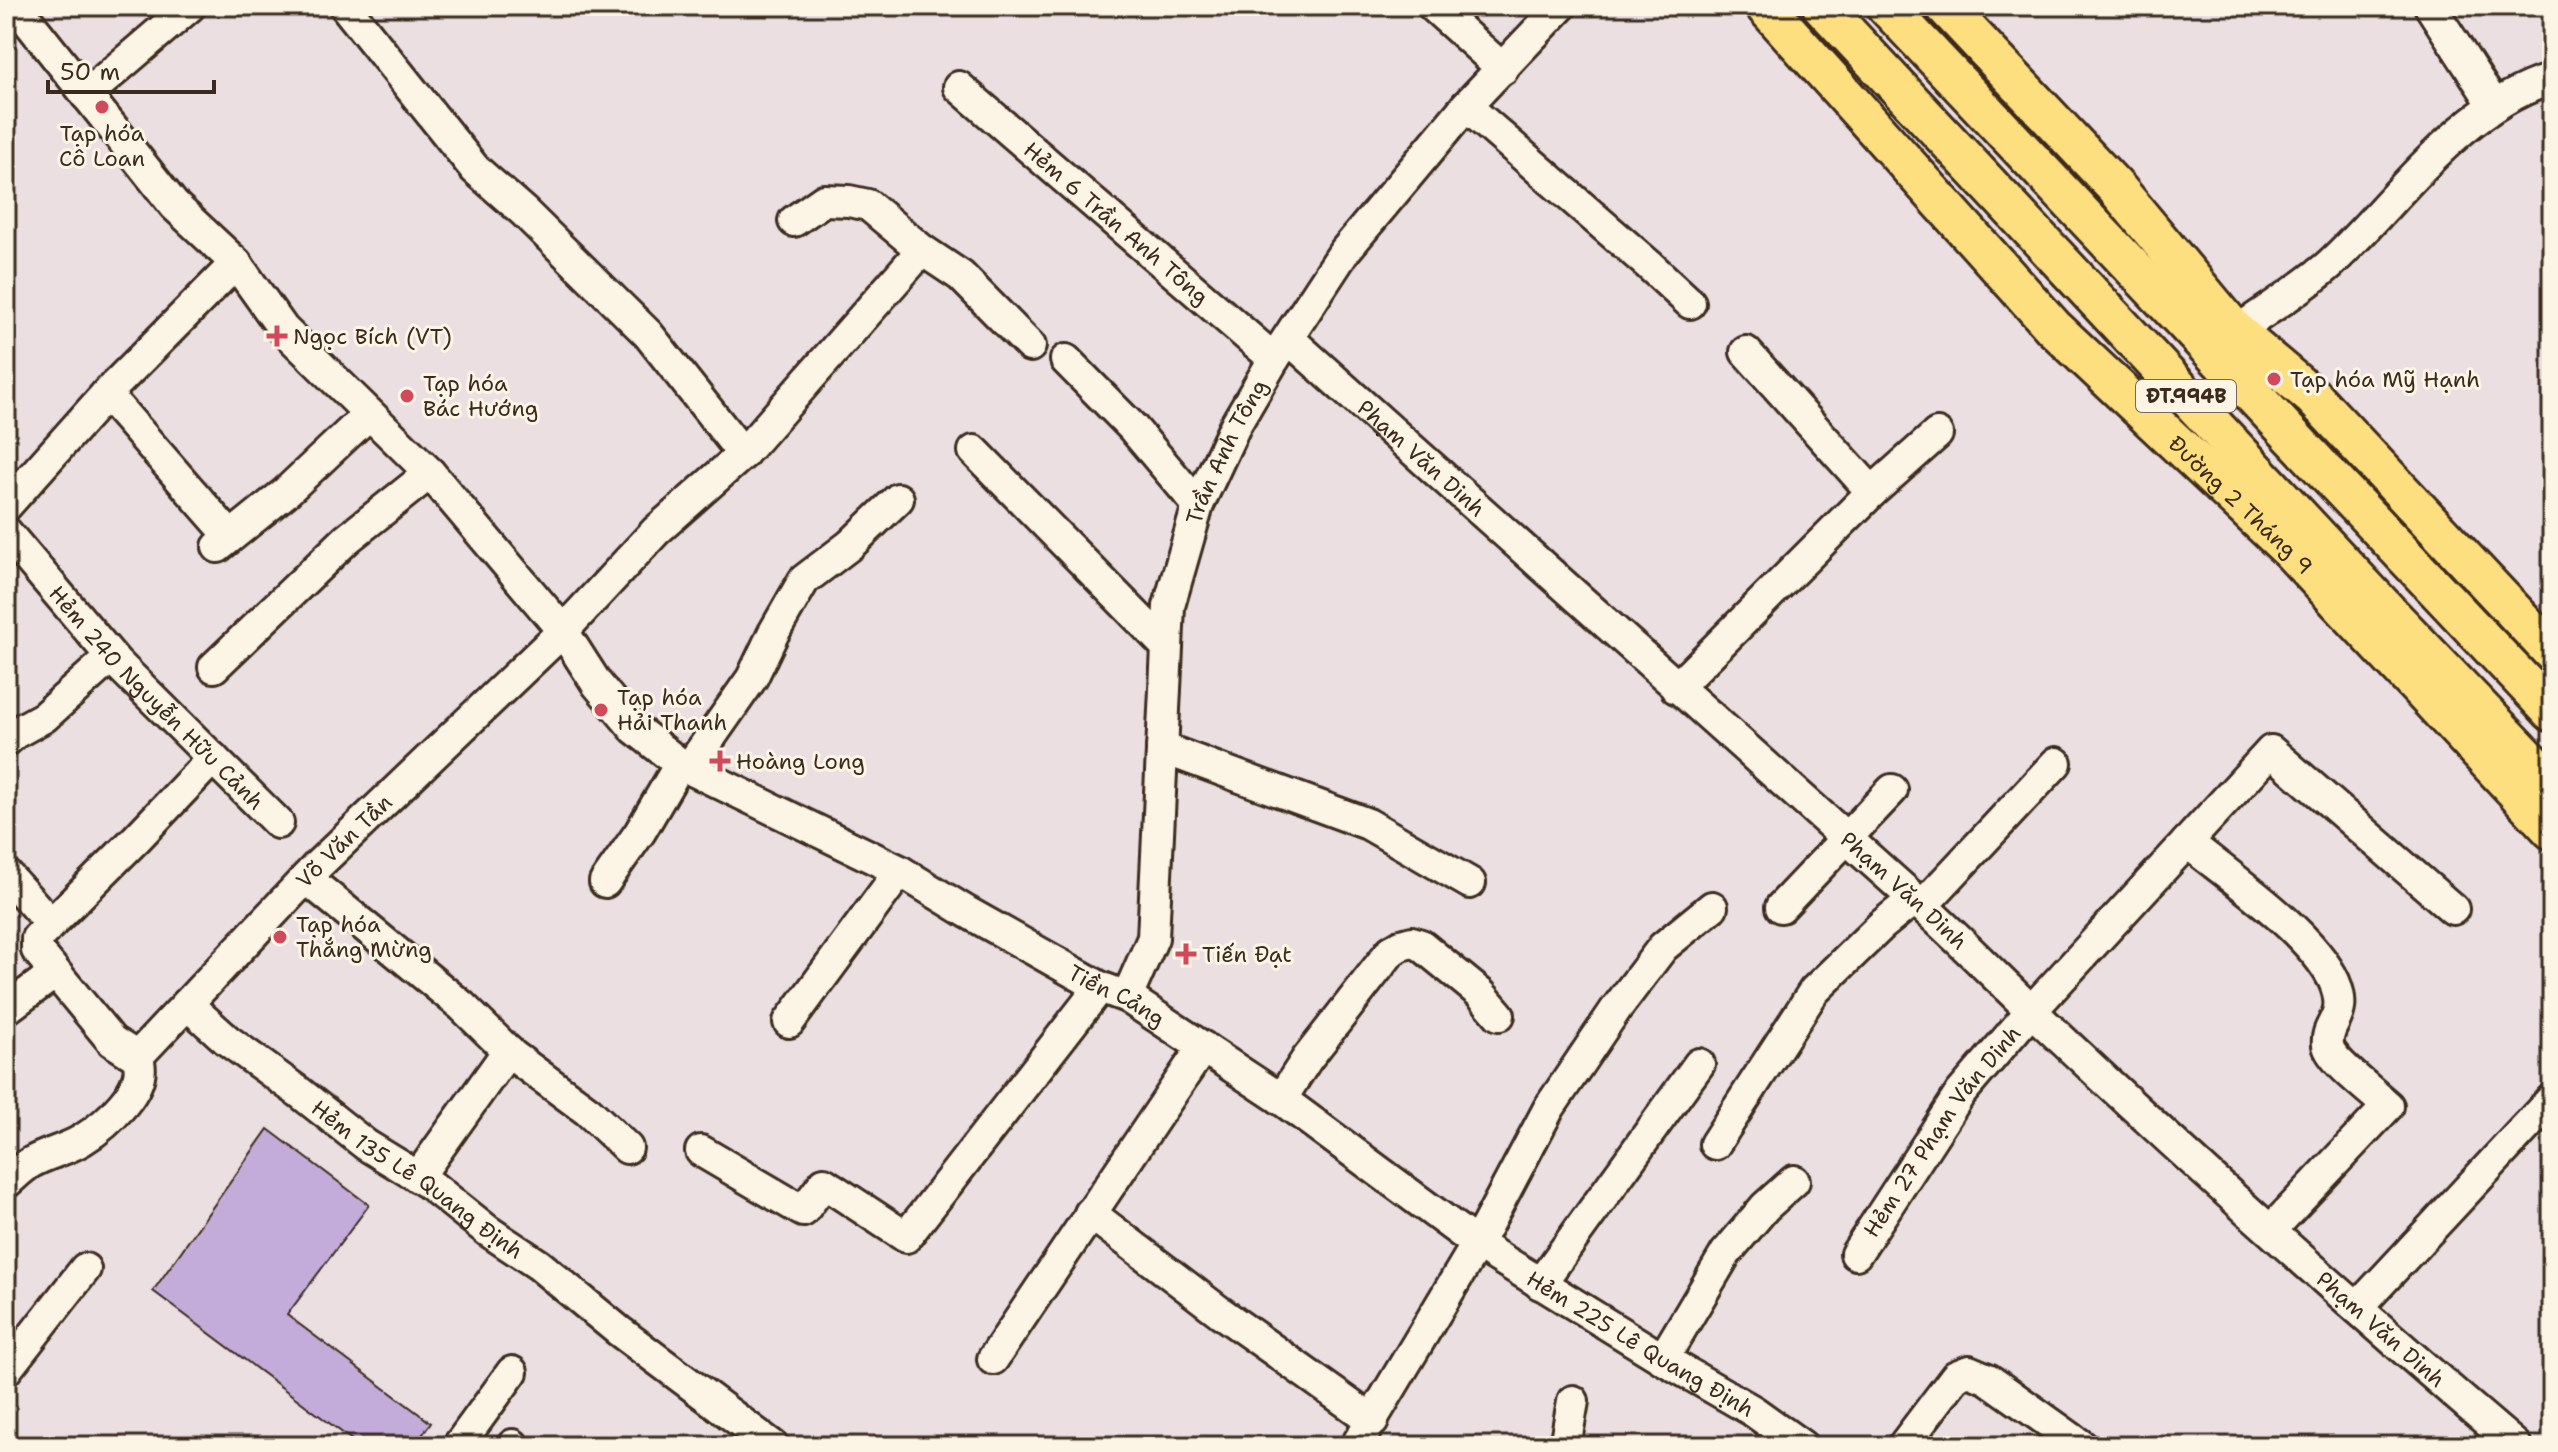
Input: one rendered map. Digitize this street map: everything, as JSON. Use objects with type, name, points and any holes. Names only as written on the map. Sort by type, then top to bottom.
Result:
[{"type":"main road","name":"Đường 2 Tháng 9","points":[[1765,6],[2053,327],[2292,552],[2552,830]]},
{"type":"main road","name":"Đường 2 Tháng 9","points":[[1822,6],[2552,783]]},
{"type":"main road","name":"ĐT.994B","points":[[1886,6],[2228,344],[2552,712]]},
{"type":"main road","name":"ĐT.994B","points":[[1945,6],[2118,190],[2228,344],[2313,397],[2552,652]]},
{"type":"main road","points":[[2156,425],[2228,344]]},
{"type":"street","name":"Tiền Cảng","points":[[16,6],[174,205],[236,263],[283,329],[430,473],[563,631],[597,684],[634,728],[685,766],[900,871],[1203,1047],[1281,1099],[1477,1244]]},
{"type":"street","points":[[86,95],[190,6]]},
{"type":"street","points":[[345,6],[475,169],[524,212],[648,334],[743,454]]},
{"type":"street","points":[[1433,6],[1503,69]]},
{"type":"street","name":"Trần Anh Tông","points":[[701,1151],[803,1211],[824,1183],[906,1237],[1113,992],[1153,938],[1169,606],[1198,505],[1236,424],[1344,252],[1466,106],[1561,6]]},
{"type":"street","points":[[2430,6],[2494,105]]},
{"type":"street","points":[[2228,344],[2328,265],[2441,151],[2494,105],[2534,84],[2552,79]]},
{"type":"street","name":"Hẻm 6 Trần Anh Tông","points":[[959,87],[1281,349]]},
{"type":"street","points":[[1466,106],[1690,303]]},
{"type":"street","points":[[794,221],[824,200],[868,205],[922,250],[961,276],[1030,346]]},
{"type":"street","name":"Võ Văn Tần","points":[[137,1057],[306,878],[563,631],[656,531],[743,454],[922,250]]},
{"type":"street","points":[[6,506],[106,394],[236,263]]},
{"type":"street","name":"Phạm Văn Dinh","points":[[1281,349],[1847,838],[2271,1230],[2516,1446]]},
{"type":"street","points":[[1746,352],[1872,492]]},
{"type":"street","points":[[1066,360],[1132,427],[1198,505]]},
{"type":"street","points":[[106,394],[224,541],[285,493],[369,414]]},
{"type":"street","points":[[1676,688],[1872,492],[1937,434]]},
{"type":"street","points":[[974,451],[1165,645]]},
{"type":"street","points":[[214,667],[347,539],[430,473]]},
{"type":"street","points":[[605,882],[685,766],[752,678],[804,580],[850,545],[898,499]]},
{"type":"street","name":"Hẻm 240 Nguyễn Hữu Cảnh","points":[[6,532],[111,657],[278,823]]},
{"type":"street","points":[[6,741],[44,717],[111,657]]},
{"type":"street","points":[[1162,748],[1368,824],[1470,883]]},
{"type":"street","name":"Hẻm 27 Phạm Văn Dinh","points":[[1856,1254],[1960,1094],[2031,1011],[2271,751],[2453,909]]},
{"type":"street","points":[[6,1183],[26,1165],[84,1139],[135,1088],[140,1075],[137,1057],[112,1041],[37,950],[37,938],[213,758]]},
{"type":"street","points":[[1715,1144],[1814,991],[1882,925],[1918,903],[2056,763]]},
{"type":"street","points":[[1781,907],[1892,790]]},
{"type":"street","points":[[2187,842],[2304,939],[2322,961],[2334,981],[2340,1006],[2328,1035],[2331,1053],[2388,1106],[2271,1230]]},
{"type":"street","points":[[789,1022],[900,871]]},
{"type":"street","points":[[6,874],[50,923]]},
{"type":"street","points":[[306,878],[462,1006],[508,1051],[588,1111],[627,1148]]},
{"type":"street","points":[[1356,1446],[1477,1244],[1549,1108],[1616,1009],[1663,947],[1712,907]]},
{"type":"street","points":[[1281,1099],[1307,1059],[1377,968],[1401,945],[1412,942],[1421,945],[1481,994],[1499,1015]]},
{"type":"street","points":[[6,1009],[55,973]]},
{"type":"street","name":"Hẻm 135 Lê Quang Định","points":[[187,1004],[227,1040],[366,1145],[452,1200],[488,1231],[539,1265],[619,1331],[650,1351],[773,1446]]},
{"type":"street","points":[[993,1359],[1203,1047]]},
{"type":"street","points":[[418,1177],[508,1051]]},
{"type":"street","points":[[1540,1284],[1699,1064]]},
{"type":"street","points":[[2357,1308],[2552,1099]]},
{"type":"street","points":[[1663,1359],[1726,1253],[1765,1207],[1794,1181]]},
{"type":"street","points":[[1090,1213],[1220,1312],[1373,1421]]},
{"type":"street","name":"Hẻm 225 Lê Quang Định","points":[[1477,1244],[1753,1411],[1802,1446]]},
{"type":"street","points":[[6,1370],[85,1269]]},
{"type":"street","points":[[1903,1446],[1956,1376],[1969,1371],[1988,1379],[2082,1446]]},
{"type":"street","points":[[458,1446],[512,1372]]},
{"type":"street","points":[[1565,1446],[1573,1401]]},
{"type":"building","points":[[268,1129],[369,1205],[287,1315],[431,1423],[414,1446],[360,1446],[153,1291]]},
{"type":"place","name":"Tạp hóa Cô Loan","points":[[102,107]]},
{"type":"place","name":"Ngọc Bích (VT)","points":[[277,336]]},
{"type":"place","name":"Tạp hóa Mỹ Hạnh","points":[[2274,379]]},
{"type":"place","name":"Tạp hóa Bác Hướng","points":[[407,396]]},
{"type":"place","name":"Tạp hóa Hải Thanh","points":[[601,710]]},
{"type":"place","name":"Hoàng Long","points":[[720,761]]},
{"type":"place","name":"Tạp hóa Thắng Mừng","points":[[280,937]]},
{"type":"place","name":"Tiến Đạt","points":[[1186,954]]}]
